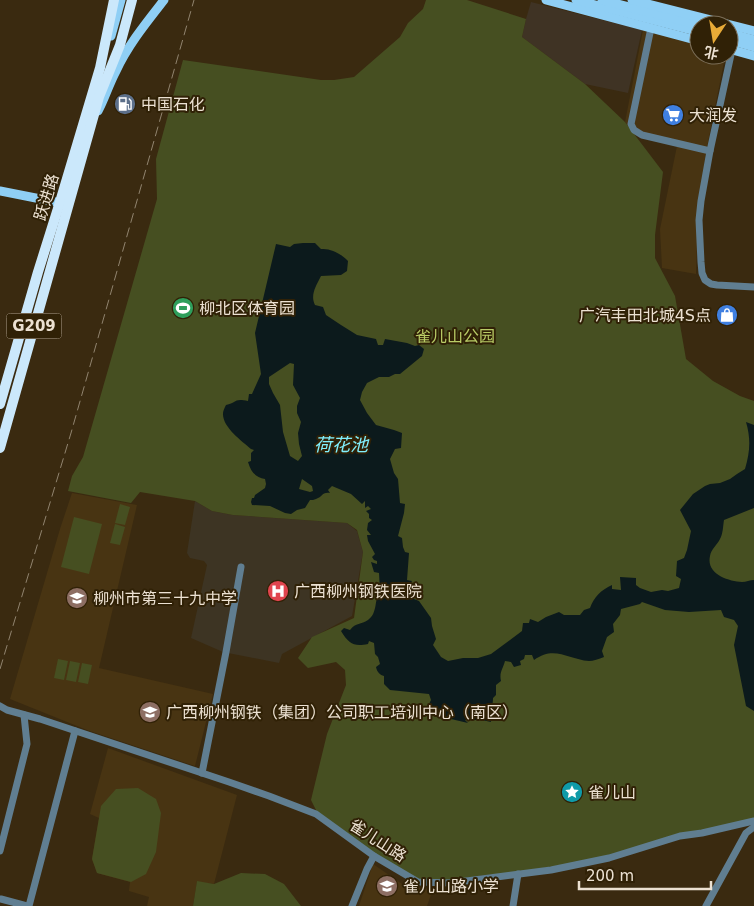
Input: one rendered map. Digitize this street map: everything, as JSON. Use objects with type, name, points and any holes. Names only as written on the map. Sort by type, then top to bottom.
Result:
[{"type":"highway","name":"G209","points":[[109,68],[114,0]]},
{"type":"highway","name":"G209","points":[[109,68],[124,32],[132,0]]},
{"type":"highway","name":"跃进路","points":[[0,404],[38,272],[64,205],[109,68]]},
{"type":"highway","name":"跃进路","points":[[0,448],[64,205],[109,68]]},
{"type":"main road","name":"跃进路","points":[[109,68],[121,0]]},
{"type":"main road","name":"跃进路","points":[[109,68],[157,0]]},
{"type":"main road","points":[[109,68],[164,0]]},
{"type":"main road","points":[[546,0],[689,38]]},
{"type":"main road","points":[[576,0],[689,29]]},
{"type":"main road","points":[[602,0],[689,23]]},
{"type":"main road","points":[[632,0],[651,2],[754,31]]},
{"type":"main road","points":[[739,36],[754,40]]},
{"type":"main road","points":[[739,45],[753,53]]},
{"type":"main road","points":[[739,50],[753,53]]},
{"type":"main road","points":[[0,191],[64,205]]},
{"type":"main road","points":[[0,196],[64,205]]},
{"type":"street","points":[[651,28],[630,124],[634,130],[642,135],[710,151]]},
{"type":"street","points":[[728,65],[701,201],[699,243],[702,274],[711,284],[754,287]]},
{"type":"street","points":[[202,773],[241,567]]},
{"type":"street","name":"雀儿山路","points":[[0,706],[7,710],[202,773],[316,814],[374,856],[418,882],[452,883],[552,870],[609,858],[680,836],[754,821]]},
{"type":"street","points":[[0,851],[27,744],[24,715]]},
{"type":"street","points":[[1,899],[28,906],[75,731]]},
{"type":"street","points":[[706,906],[746,833],[754,826]]},
{"type":"street","points":[[352,906],[374,856]]},
{"type":"street","points":[[513,906],[518,874]]},
{"type":"shaded area","points":[[531,2],[642,30],[628,93],[585,84],[522,37]]},
{"type":"shaded area","points":[[643,30],[689,42],[689,65],[723,65],[706,152],[698,212],[696,274],[662,268],[660,229],[677,146],[635,135],[625,122]]},
{"type":"shaded area","name":"柳州市第三十九中学","points":[[72,493],[137,505],[99,668],[213,694],[195,766],[87,730],[10,699]]},
{"type":"shaded area","name":"广西柳州钢铁医院","points":[[195,501],[212,511],[233,515],[347,523],[357,531],[363,552],[352,616],[282,654],[279,663],[223,652],[191,638],[207,565],[204,561],[190,558],[187,553]]},
{"type":"shaded area","points":[[108,748],[237,795],[214,884],[197,882],[193,906],[147,906],[149,897],[129,891],[130,882],[97,873],[92,859],[99,818],[90,814]]},
{"type":"shaded area","name":"雀儿山路小学","points":[[373,864],[402,884],[416,888],[433,889],[427,906],[359,906]]},
{"type":"green space","name":"雀儿山公园","points":[[426,0],[467,0],[526,19],[522,37],[585,84],[625,122],[663,172],[655,235],[655,258],[675,296],[686,359],[713,381],[740,396],[754,401],[754,819],[609,857],[520,872],[451,880],[418,880],[375,854],[318,814],[311,800],[327,734],[346,685],[345,670],[336,662],[308,668],[298,658],[312,637],[354,618],[363,552],[357,530],[347,523],[233,515],[212,511],[195,501],[140,492],[131,503],[68,491],[72,476],[83,457],[157,199],[156,159],[183,60],[321,80],[354,77],[400,37],[408,23],[423,9]]},
{"type":"green space","points":[[120,504],[130,507],[125,525],[115,523]]},
{"type":"green space","points":[[74,517],[102,524],[89,574],[61,567]]},
{"type":"green space","points":[[115,524],[125,527],[120,545],[110,543]]},
{"type":"green space","points":[[58,659],[68,661],[64,680],[54,678]]},
{"type":"green space","points":[[70,661],[80,663],[76,682],[66,680]]},
{"type":"green space","points":[[82,663],[92,665],[88,684],[78,682]]},
{"type":"green space","points":[[138,788],[156,799],[161,813],[156,852],[146,874],[131,882],[97,873],[92,859],[101,806],[116,789]]},
{"type":"green space","points":[[241,873],[265,874],[284,884],[301,906],[193,906],[197,881],[214,884]]},
{"type":"water","name":"荷花池","points":[[315,243],[321,249],[336,252],[348,261],[347,271],[341,275],[321,276],[313,294],[315,305],[323,307],[326,315],[357,335],[376,339],[378,345],[383,345],[385,339],[415,346],[419,345],[424,349],[422,356],[400,374],[379,377],[367,383],[360,400],[376,425],[402,433],[401,448],[395,449],[390,459],[398,479],[400,503],[405,504],[398,536],[402,538],[405,552],[409,553],[407,580],[412,581],[409,588],[415,591],[414,599],[419,601],[431,618],[436,639],[433,645],[441,657],[448,661],[478,658],[491,654],[522,631],[523,623],[529,623],[530,619],[538,622],[559,612],[564,615],[580,615],[584,610],[590,608],[596,597],[608,587],[612,585],[612,589],[621,590],[620,577],[636,578],[636,585],[651,592],[679,588],[681,579],[676,576],[677,561],[684,558],[691,531],[680,510],[693,494],[705,486],[730,479],[745,469],[749,446],[746,422],[754,425],[754,508],[724,520],[722,535],[712,551],[710,562],[711,568],[725,578],[742,582],[754,580],[754,711],[746,706],[734,645],[738,626],[734,620],[724,617],[721,610],[689,612],[665,610],[642,602],[621,609],[620,615],[613,624],[614,632],[607,637],[602,651],[604,657],[589,661],[555,653],[541,656],[534,660],[532,655],[525,655],[524,659],[520,661],[521,665],[514,667],[511,662],[505,661],[501,673],[501,681],[496,685],[496,695],[493,698],[491,722],[465,720],[468,723],[451,719],[443,720],[428,706],[431,700],[429,694],[390,690],[384,684],[384,676],[379,673],[376,667],[380,664],[375,654],[374,643],[369,641],[368,644],[363,645],[352,644],[341,631],[344,628],[350,630],[371,617],[380,591],[379,573],[374,572],[371,562],[377,564],[377,561],[372,557],[375,554],[367,535],[371,535],[367,530],[368,523],[372,520],[366,511],[371,509],[368,506],[365,508],[365,501],[362,504],[351,494],[332,486],[328,490],[330,493],[325,493],[314,500],[310,500],[305,508],[291,514],[270,506],[252,505],[252,498],[265,488],[265,479],[256,475],[249,466],[248,462],[251,461],[251,453],[254,450],[233,433],[224,418],[223,412],[226,405],[237,400],[248,401],[249,394],[252,394],[261,374],[255,333],[276,244],[290,247],[294,244]],"holes":[[[290,363],[294,364],[293,385],[300,398],[297,413],[301,422],[298,433],[302,456],[298,461],[290,456],[283,432],[280,405],[269,384],[269,377]],[[302,479],[312,486],[313,491],[299,489]]]},
{"type":"railway","points":[[0,669],[71,433],[194,0]]},
{"type":"place","name":"中国石化","points":[[125,104]]},
{"type":"place","name":"大润发","points":[[673,115]]},
{"type":"place","name":"柳北区体育园","points":[[183,308]]},
{"type":"place","name":"广汽丰田北城4S点","points":[[727,315]]},
{"type":"place","name":"广西柳州钢铁医院","points":[[278,591]]},
{"type":"place","name":"柳州市第三十九中学","points":[[77,598]]},
{"type":"place","name":"广西柳州钢铁（集团）公司职工培训中心（南区）","points":[[150,712]]},
{"type":"place","name":"雀儿山","points":[[572,792]]},
{"type":"place","name":"雀儿山路小学","points":[[387,886]]}]
